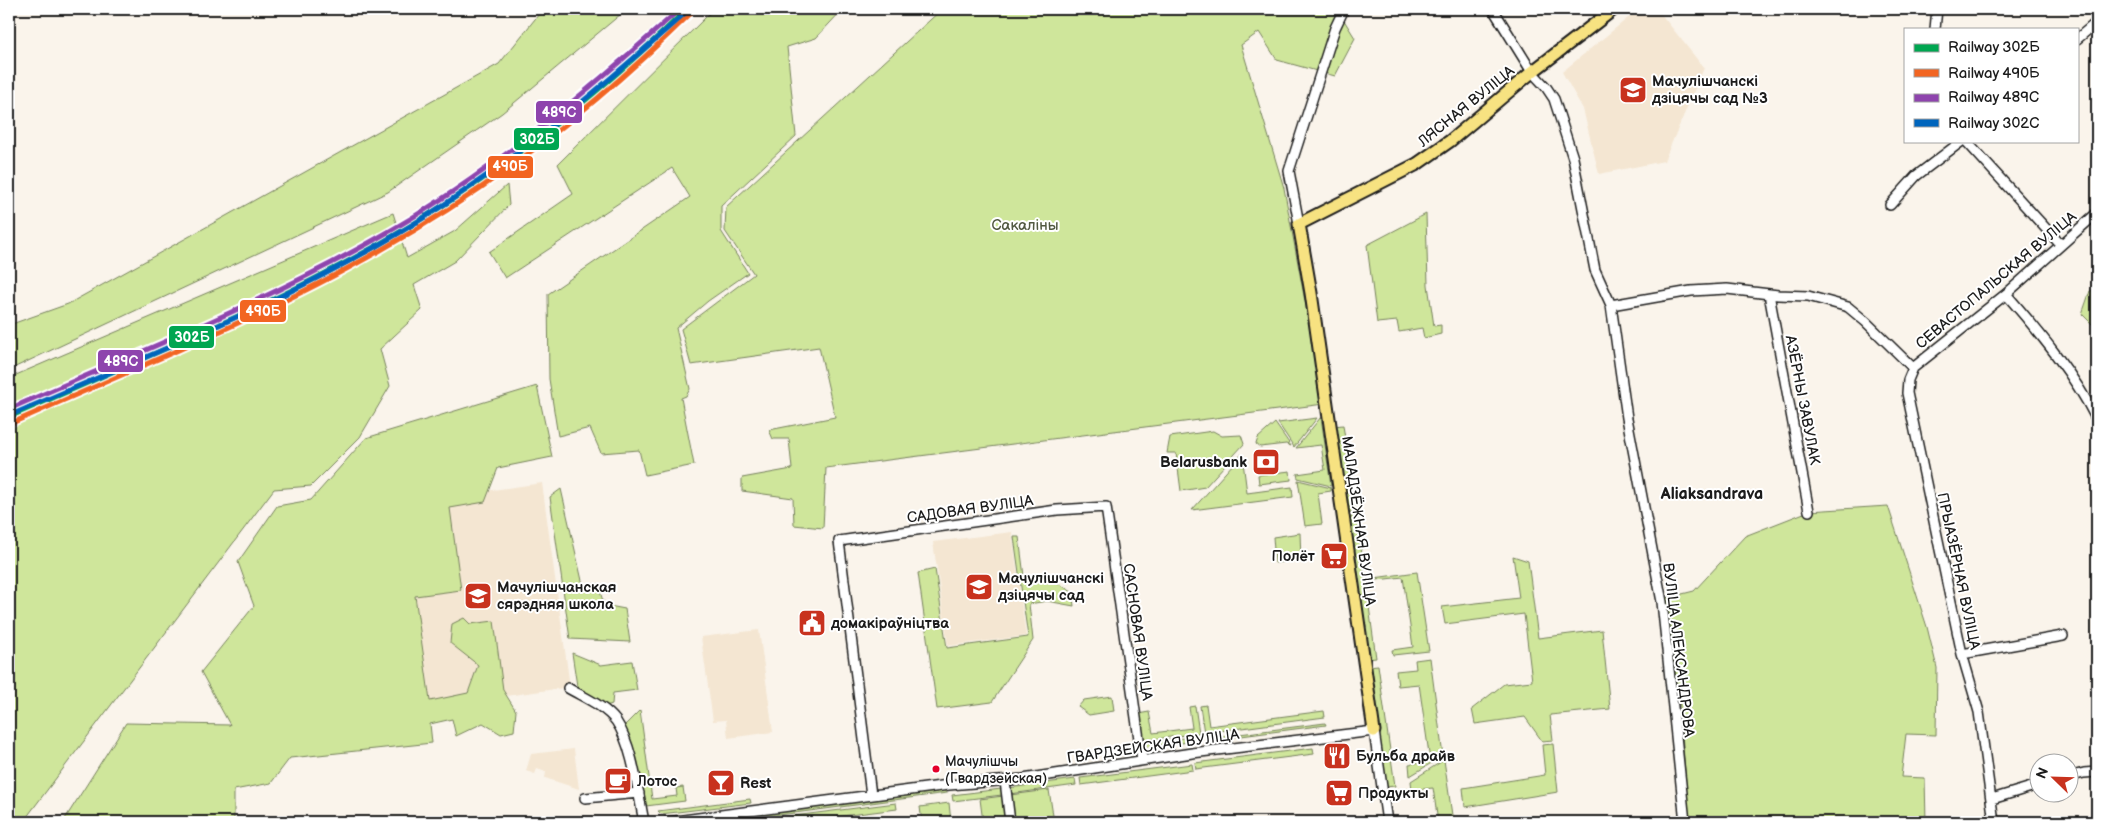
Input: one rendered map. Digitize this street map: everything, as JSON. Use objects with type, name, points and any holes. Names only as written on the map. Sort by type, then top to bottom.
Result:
[{"type":"main road","name":"ЛЯСНАЯ ВУЛІЦА","points":[[1299,224],[1417,164],[1450,141],[1532,72],[1614,9]]},
{"type":"main road","name":"МАЛАДЗЁЖНАЯ ВУЛІЦА","points":[[1299,224],[1313,302],[1374,731]]},
{"type":"street","points":[[1299,224],[1289,171],[1335,28],[1344,9]]},
{"type":"street","name":"ВУЛІЦА АЛЕКСАНДРОВА","points":[[1493,9],[1532,72],[1550,91],[1557,108],[1573,158],[1595,270],[1611,305],[1627,418],[1662,602],[1685,822]]},
{"type":"street","points":[[1935,28],[1937,9]]},
{"type":"street","points":[[2078,38],[2097,22]]},
{"type":"street","points":[[1890,205],[1916,176],[1961,142]]},
{"type":"street","points":[[1967,142],[2060,244]]},
{"type":"street","name":"СЕВАСТОПАЛЬСКАЯ ВУЛІЦА","points":[[1913,368],[2006,294],[2097,213]]},
{"type":"street","points":[[1611,305],[1691,291],[1727,289],[1808,296],[1848,307],[1913,368]]},
{"type":"street","name":"АЗЁРНЫ ЗАВУЛАК","points":[[1769,294],[1809,510]]},
{"type":"street","points":[[2006,294],[2082,391],[2097,420]]},
{"type":"street","name":"ПРЫАЗЁРНАЯ ВУЛІЦА","points":[[1913,368],[1908,380],[1908,393],[1962,654],[1979,712],[1994,822]]},
{"type":"street","name":"САДОВАЯ ВУЛІЦА","points":[[870,796],[839,541],[1057,510],[1106,507]]},
{"type":"street","name":"САСНОВАЯ ВУЛІЦА","points":[[1106,507],[1142,760]]},
{"type":"street","points":[[1962,654],[2063,636]]},
{"type":"street","points":[[568,688],[607,712],[616,722],[630,755],[644,822]]},
{"type":"street","name":"ГВАРДЗЕЙСКАЯ ВУЛІЦА","points":[[668,822],[958,784],[1005,781],[1142,760],[1374,731]]},
{"type":"street","name":"МАЛАДЗЁЖНАЯ ВУЛІЦА","points":[[1374,731],[1387,822]]},
{"type":"street","points":[[2078,774],[2097,772]]},
{"type":"street","points":[[1005,781],[1010,822]]},
{"type":"street","points":[[1992,799],[2028,788]]},
{"type":"street","points":[[585,798],[639,793]]},
{"type":"shaded area","name":"Мачулішчанскі дзіцячы сад №3","points":[[1639,9],[1657,9],[1704,68],[1664,161],[1599,174],[1583,109],[1562,72]]},
{"type":"shaded area","name":"Мачулішчанская сярэдняя школа","points":[[542,483],[570,687],[414,709],[386,505]]},
{"type":"shaded area","name":"Мачулішчанскі дзіцячы сад","points":[[1012,532],[1026,636],[948,646],[933,542]]},
{"type":"shaded area","points":[[759,630],[773,732],[728,738],[726,720],[713,721],[701,637]]},
{"type":"shaded area","points":[[574,749],[579,789],[545,778],[546,772],[537,769],[535,774],[526,771],[531,754]]},
{"type":"green space","points":[[543,9],[627,9],[502,113],[388,192],[9,370],[9,325],[68,304],[499,64]]},
{"type":"green space","points":[[714,9],[843,9],[816,38],[787,47],[796,136],[721,206],[721,231],[748,273],[708,301],[676,328],[690,389],[686,396],[681,398],[694,465],[645,475],[639,450],[601,453],[590,428],[558,436],[549,379],[548,294],[690,197],[672,168],[505,278],[489,252],[573,194],[558,164]]},
{"type":"green space","name":"Сакаліны","points":[[942,9],[1337,9],[1355,38],[1335,76],[1277,60],[1259,32],[1241,45],[1284,188],[1324,404],[826,468],[823,528],[794,525],[793,498],[742,491],[742,478],[792,469],[789,439],[773,439],[769,430],[835,417],[819,347],[691,365],[681,329],[754,274],[725,231],[726,207]]},
{"type":"green space","points":[[507,185],[509,205],[455,261],[414,285],[422,310],[380,349],[390,386],[360,437],[311,486],[274,489],[23,822],[9,822],[9,378],[393,213],[407,258],[455,231]]},
{"type":"green space","points":[[1426,214],[1428,285],[1434,326],[1441,325],[1441,334],[1424,338],[1422,328],[1399,332],[1397,321],[1377,323],[1367,245]]},
{"type":"green space","points":[[2097,290],[2097,329],[2082,314],[2090,291]]},
{"type":"green space","points":[[537,386],[552,457],[498,468],[485,502],[450,508],[461,590],[415,596],[430,701],[468,693],[478,665],[450,643],[452,624],[464,618],[470,624],[494,621],[503,690],[516,711],[514,731],[501,734],[483,723],[456,736],[452,719],[430,724],[432,743],[290,758],[271,783],[234,790],[234,822],[63,822],[126,723],[230,725],[201,672],[254,606],[238,562],[277,506],[311,500],[366,438]]},
{"type":"green space","points":[[1321,417],[1331,486],[1298,478],[1297,474],[1325,470],[1321,445],[1296,448]]},
{"type":"green space","points":[[1317,418],[1294,447],[1278,423]]},
{"type":"green space","points":[[1275,423],[1291,446],[1286,444],[1260,447],[1256,444],[1258,438]]},
{"type":"green space","points":[[1343,425],[1355,507],[1346,518],[1334,426]]},
{"type":"green space","points":[[1213,431],[1222,436],[1241,435],[1244,444],[1205,487],[1181,491],[1176,453],[1167,453],[1170,437]]},
{"type":"green space","points":[[1242,454],[1247,493],[1292,487],[1293,497],[1192,510]]},
{"type":"green space","points":[[1290,471],[1291,480],[1259,484],[1258,475]]},
{"type":"green space","points":[[1298,480],[1331,488],[1331,491],[1318,493],[1322,524],[1305,526]]},
{"type":"green space","points":[[561,489],[583,585],[598,584],[604,605],[625,609],[630,642],[570,639],[550,497]]},
{"type":"green space","points":[[1888,506],[1927,627],[1937,668],[1936,735],[1906,734],[1901,777],[1925,778],[1926,822],[1689,822],[1680,708],[1666,598],[1694,591],[1745,536],[1809,511]]},
{"type":"green space","points":[[1356,511],[1376,658],[1367,659],[1347,523]]},
{"type":"green space","points":[[1300,533],[1301,560],[1275,563],[1273,537]]},
{"type":"green space","points":[[1014,537],[1019,537],[1025,584],[1053,580],[1072,592],[1074,606],[1047,601],[1029,604],[1033,640],[992,702],[937,709],[918,573],[935,569],[947,648],[1028,637]]},
{"type":"green space","points":[[1513,556],[1528,561],[1538,638],[1602,630],[1610,709],[1550,715],[1553,740],[1542,741],[1525,717],[1475,724],[1472,709],[1504,684],[1532,681],[1524,614],[1445,624],[1442,607],[1519,598]]},
{"type":"green space","points":[[1417,572],[1429,651],[1393,655],[1392,650],[1413,647],[1403,577],[1368,581],[1367,579]]},
{"type":"green space","points":[[572,653],[601,665],[632,661],[637,690],[613,693],[612,704],[606,706],[577,686]]},
{"type":"green space","points":[[1430,658],[1443,756],[1410,776],[1409,764],[1430,761],[1419,684],[1398,686],[1396,671],[1416,669],[1415,660]]},
{"type":"green space","points":[[1378,665],[1395,786],[1385,787],[1368,666]]},
{"type":"green space","points":[[1112,696],[1114,711],[1089,715],[1078,707],[1084,700]]},
{"type":"green space","points":[[1206,705],[1209,726],[1324,711],[1325,717],[1204,733],[1200,706]]},
{"type":"green space","points":[[1195,706],[1199,733],[1142,741],[1138,714],[1149,712],[1153,733],[1192,728],[1189,707]]},
{"type":"green space","points":[[640,710],[652,799],[677,796],[676,788],[683,787],[685,801],[646,806],[634,751],[624,726]]},
{"type":"green space","points":[[1325,723],[1326,725],[1218,739],[1216,737]]},
{"type":"green space","points":[[1200,736],[1199,741],[1144,747],[1142,743]]},
{"type":"green space","points":[[1553,744],[1558,792],[1465,807],[1463,788],[1545,775],[1542,745]]},
{"type":"green space","points":[[1313,748],[1314,754],[1196,769],[1195,763]]},
{"type":"green space","points":[[1444,760],[1453,822],[1438,822],[1433,788],[1412,790],[1411,781]]},
{"type":"green space","points":[[1192,764],[1193,770],[1081,785],[1080,778]]},
{"type":"green space","points":[[1075,779],[1076,785],[1010,794],[1009,788]]},
{"type":"green space","points":[[946,789],[947,793],[726,822],[697,822]]},
{"type":"green space","points":[[1001,789],[1002,795],[953,801],[952,795]]},
{"type":"green space","points":[[1049,790],[1054,822],[1014,822],[1010,795]]},
{"type":"green space","points":[[1003,796],[1006,822],[983,822],[980,799]]},
{"type":"green space","points":[[750,799],[751,803],[661,814],[658,811]]},
{"type":"green space","points":[[896,803],[897,809],[794,822],[746,822]]},
{"type":"green space","points":[[949,803],[951,822],[922,822],[920,807]]},
{"type":"rail line","name":"489С","points":[[9,409],[253,302],[301,279],[395,228],[471,179],[543,126],[680,9]]},
{"type":"rail line","name":"302Б","points":[[9,417],[148,357],[286,293],[376,246],[418,221],[500,167],[539,138],[615,75],[687,9]]},
{"type":"rail line","name":"490Б","points":[[12,423],[197,342],[289,298],[379,251],[422,226],[503,172],[581,112],[619,80],[691,13]]},
{"type":"rail line","name":"302С","points":[[11,415],[257,308],[399,233],[475,184],[511,158],[582,102],[684,14]]},
{"type":"place","name":"Мачулішчанскі дзіцячы сад №3","points":[[1633,90]]},
{"type":"place","name":"Belarusbank","points":[[1266,462]]},
{"type":"place","name":"Полёт","points":[[1334,556]]},
{"type":"place","name":"Мачулішчанскі дзіцячы сад","points":[[979,587]]},
{"type":"place","name":"Мачулішчанская сярэдняя школа","points":[[478,596]]},
{"type":"place","name":"домакіраўніцтва","points":[[812,623]]},
{"type":"place","name":"Бульба драйв","points":[[1337,756]]},
{"type":"place","name":"Мачулішчы (Гвардзейская)","points":[[936,769]]},
{"type":"place","name":"Лотос","points":[[618,781]]},
{"type":"place","name":"Rest","points":[[721,783]]},
{"type":"place","name":"Продукты","points":[[1339,793]]},
{"type":"district","name":"Aliaksandrava","points":[[1712,493]]}]
